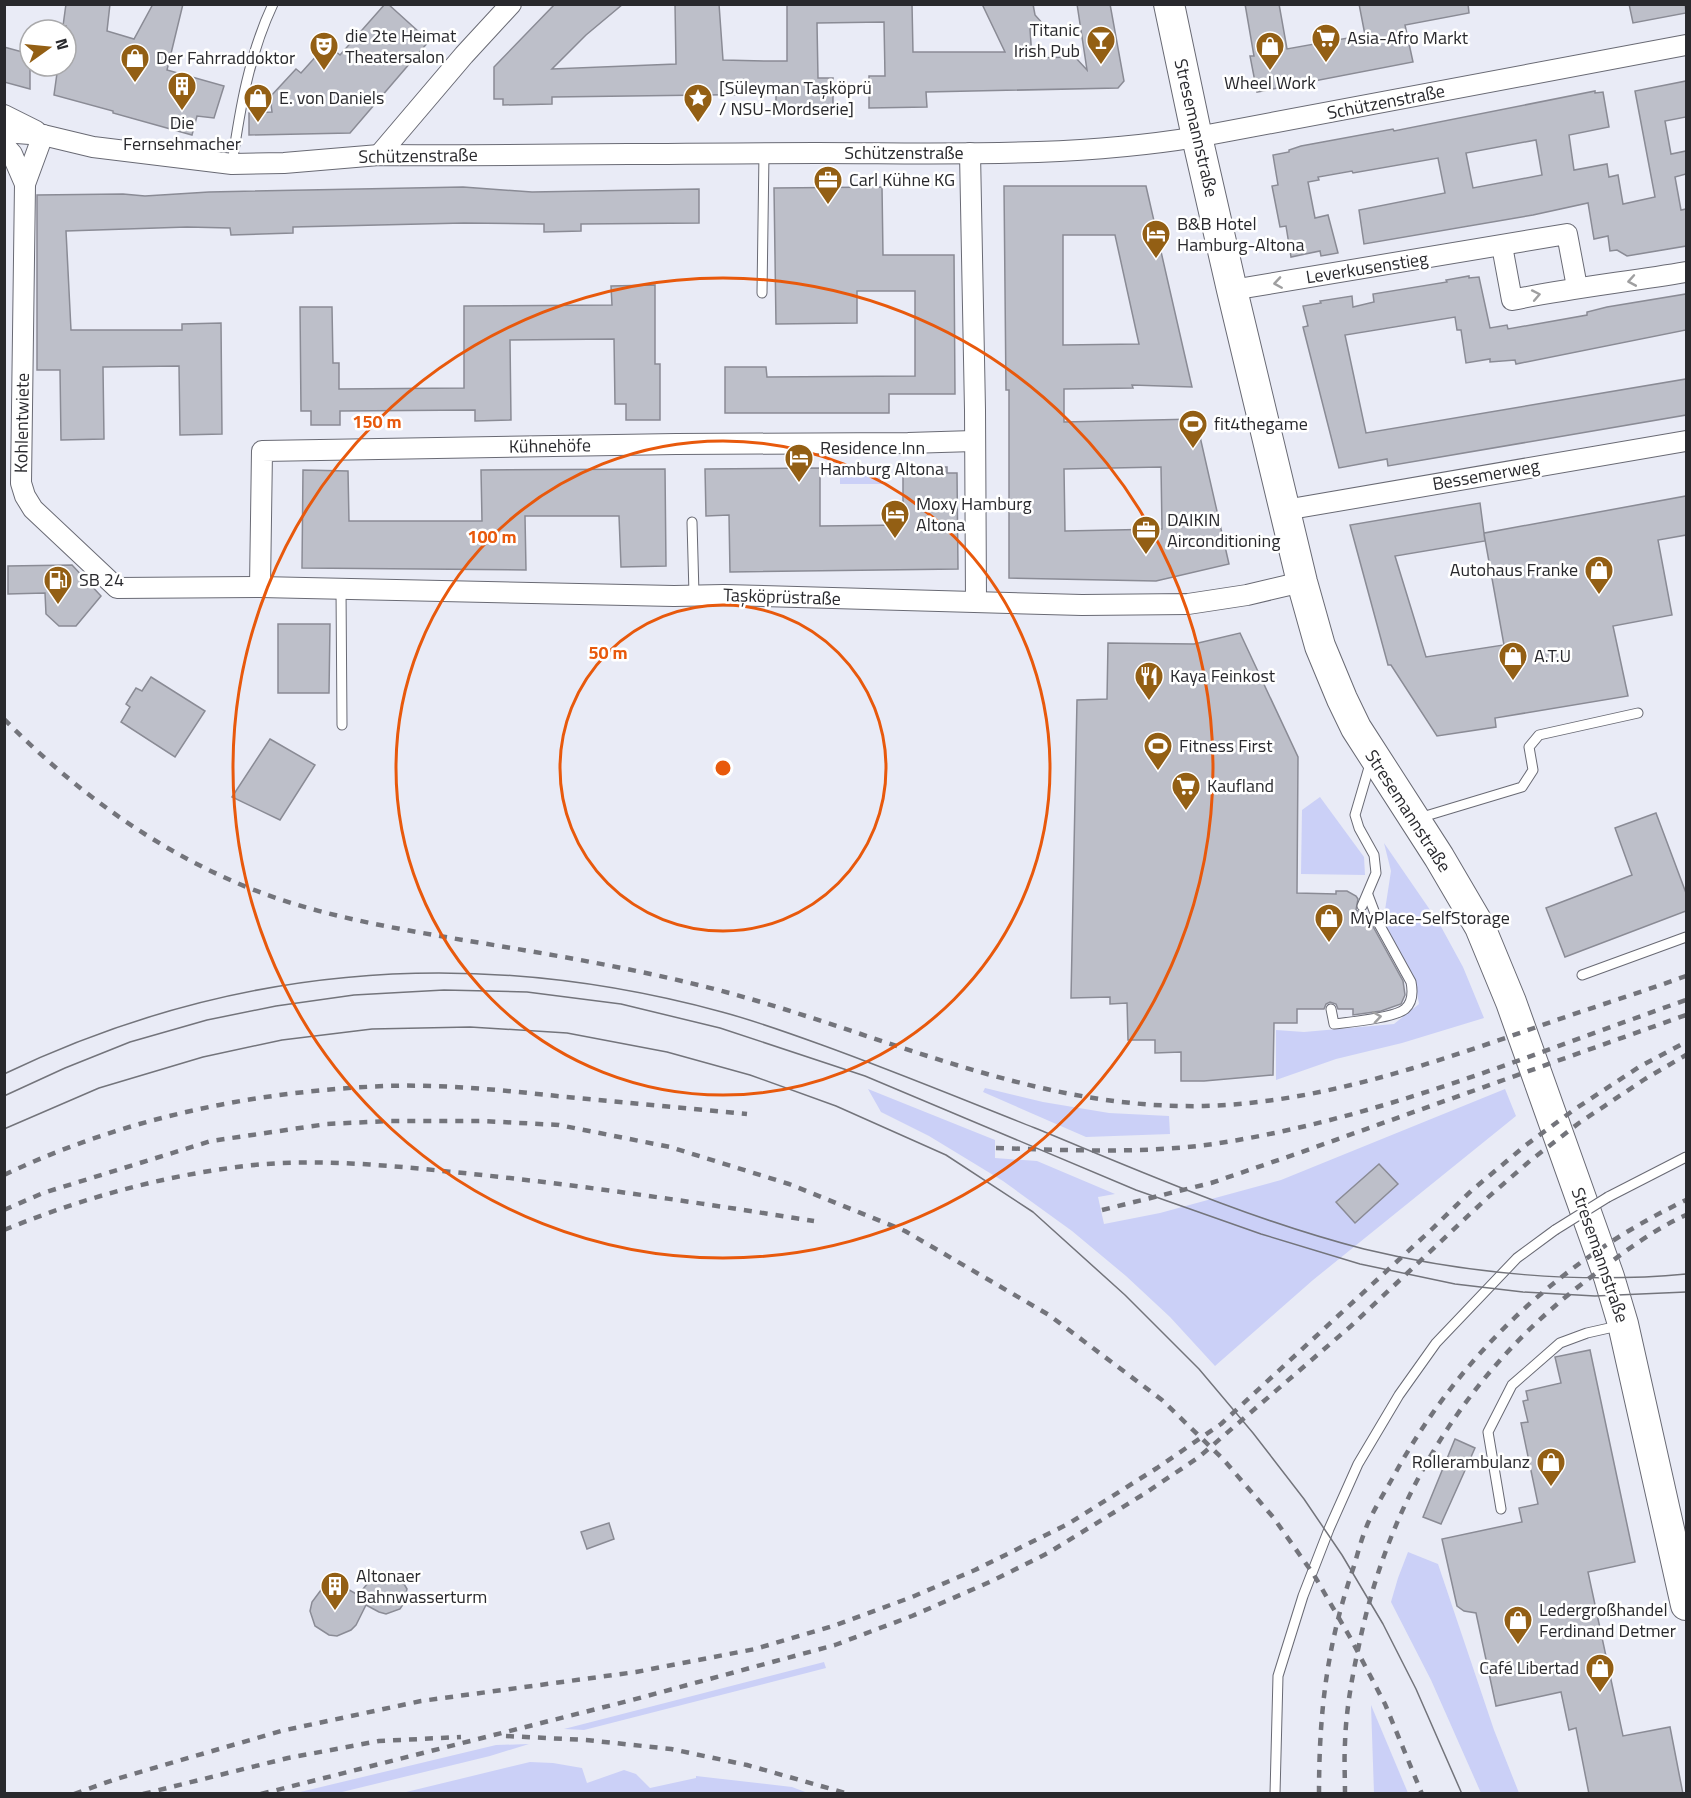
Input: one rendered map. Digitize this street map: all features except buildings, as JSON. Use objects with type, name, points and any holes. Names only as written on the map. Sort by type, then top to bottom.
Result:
[{"type":"main road","name":"Stresemannstraße","points":[[1169,4],[1197,137],[1302,582],[1320,646],[1356,728],[1480,927],[1500,974],[1609,1277],[1623,1324],[1686,1605]]},
{"type":"street","points":[[380,155],[464,55],[511,4]]},
{"type":"street","name":"Schützenstraße","points":[[4,132],[43,135],[93,147],[232,164],[284,164],[380,155],[970,153],[1098,150],[1197,137],[1686,45]]},
{"type":"street","name":"Schützenstraße","points":[[4,115],[43,135]]},
{"type":"street","name":"Kohlentwiete","points":[[43,135],[26,184],[21,483],[25,496],[33,508],[117,588],[260,587]]},
{"type":"street","name":"Kohlentwiete","points":[[4,145],[12,153],[26,184]]},
{"type":"street","points":[[970,153],[976,602]]},
{"type":"street","name":"Leverkusenstieg","points":[[1233,290],[1567,234],[1577,287]]},
{"type":"street","points":[[1502,246],[1512,300],[1577,287],[1612,285],[1686,272]]},
{"type":"street","name":"Kühnehöfe","points":[[260,587],[262,451],[974,441]]},
{"type":"street","name":"Bessemerweg","points":[[1285,510],[1686,441]]},
{"type":"street","name":"Taşköprüstraße","points":[[260,587],[662,596],[694,594],[1082,605],[1188,604],[1247,595],[1302,582]]},
{"type":"lane","points":[[232,164],[243,92],[262,27],[273,4]]},
{"type":"lane","points":[[762,293],[764,153]]},
{"type":"lane","points":[[692,522],[694,594]]},
{"type":"lane","points":[[340,589],[342,725]]},
{"type":"lane","points":[[1414,820],[1522,787],[1533,770],[1529,747],[1539,735],[1638,713]]},
{"type":"lane","points":[[1362,906],[1376,873],[1376,864],[1355,815],[1373,756]]},
{"type":"lane","points":[[1331,1010],[1334,1024],[1395,1014],[1406,1009],[1411,1001],[1413,992],[1411,982],[1379,924],[1368,896]]},
{"type":"lane","points":[[1582,975],[1686,937]]},
{"type":"lane","points":[[1275,1794],[1278,1676],[1303,1596],[1329,1529],[1358,1464],[1399,1395],[1436,1343],[1517,1258],[1555,1230],[1608,1197],[1686,1157]]},
{"type":"lane","points":[[1502,1509],[1488,1432],[1512,1385],[1560,1343],[1623,1324]]},
{"type":"shaded area","points":[[840,474],[883,474],[884,484],[840,484]]},
{"type":"shaded area","points":[[1320,797],[1364,857],[1365,875],[1301,874],[1302,810]]},
{"type":"shaded area","points":[[1384,843],[1439,923],[1463,967],[1484,1018],[1402,1043],[1336,1059],[1276,1080],[1276,1030],[1304,1032],[1394,1024],[1419,1004],[1416,987],[1383,923],[1391,871]]},
{"type":"shaded area","points":[[985,1088],[1043,1102],[1109,1113],[1169,1116],[1170,1134],[1086,1137],[983,1092]]},
{"type":"shaded area","points":[[868,1089],[995,1140],[995,1158],[1037,1161],[1115,1194],[1098,1197],[1104,1224],[1160,1213],[1281,1180],[1505,1089],[1516,1116],[1313,1280],[1215,1366],[1170,1317],[1072,1231],[1003,1181],[929,1136],[881,1112]]},
{"type":"shaded area","points":[[1408,1552],[1438,1564],[1494,1730],[1519,1793],[1481,1793],[1431,1680],[1391,1602]]},
{"type":"shaded area","points":[[824,1662],[826,1668],[584,1730],[564,1729]]},
{"type":"shaded area","points":[[1371,1705],[1408,1793],[1374,1793]]},
{"type":"shaded area","points":[[529,1744],[490,1756],[338,1793],[296,1793],[496,1745]]},
{"type":"shaded area","points":[[530,1762],[582,1768],[587,1783],[624,1770],[636,1774],[650,1788],[696,1778],[696,1776],[792,1787],[808,1793],[402,1793]]},
{"type":"tram line","points":[[4,1074],[91,1037],[179,1008],[268,988],[357,976],[447,973],[538,978],[630,991],[760,1023],[902,1075],[1238,1210],[1364,1249],[1443,1265],[1524,1275],[1606,1278],[1686,1274]]},
{"type":"tram line","points":[[4,1096],[130,1042],[207,1020],[276,1006],[354,995],[444,990],[527,992],[621,1004],[720,1028],[865,1076],[1136,1190],[1261,1234],[1360,1264],[1455,1284],[1523,1292],[1595,1296],[1686,1292]]},
{"type":"tram line","points":[[4,1129],[99,1088],[203,1057],[282,1040],[372,1029],[470,1027],[567,1033],[667,1052],[750,1075],[836,1106],[946,1155],[1033,1212],[1125,1295],[1199,1369],[1253,1433],[1304,1499],[1342,1555],[1383,1624],[1416,1689],[1462,1794]]},
{"type":"railway","points":[[4,719],[57,768],[113,813],[173,851],[264,894],[320,911],[377,924],[591,962],[686,982],[778,1007],[957,1065],[1018,1082],[1079,1095],[1141,1104],[1204,1106],[1288,1098],[1330,1090],[1454,1055],[1686,976]]},
{"type":"railway","points":[[996,1148],[1105,1151],[1159,1149],[1213,1144],[1274,1133],[1334,1119],[1453,1083],[1686,1000]]},
{"type":"railway","points":[[1102,1210],[1211,1183],[1686,1015]]},
{"type":"railway","points":[[74,1794],[116,1779],[281,1731],[421,1701],[636,1672],[755,1649],[833,1626],[912,1597],[975,1570],[1068,1524],[1157,1468],[1221,1424],[1471,1191],[1526,1145],[1639,1067],[1686,1042]]},
{"type":"railway","points":[[261,1794],[632,1700],[835,1645],[912,1616],[992,1581],[1048,1553],[1199,1457],[1351,1326],[1486,1199],[1531,1160],[1579,1123],[1686,1055]]},
{"type":"railway","points":[[4,1175],[49,1155],[143,1123],[239,1101],[337,1089],[386,1086],[472,1088],[747,1114]]},
{"type":"railway","points":[[4,1210],[43,1193],[211,1141],[327,1124],[389,1121],[483,1121],[559,1125],[670,1147],[789,1184],[905,1231],[1049,1315],[1162,1400],[1223,1459],[1273,1517],[1314,1575],[1385,1704],[1422,1794]]},
{"type":"railway","points":[[4,1230],[93,1198],[153,1182],[214,1170],[297,1163],[427,1169],[634,1194],[814,1221]]},
{"type":"railway","points":[[1319,1794],[1323,1706],[1337,1623],[1368,1523],[1419,1434],[1448,1392],[1481,1352],[1516,1316],[1555,1282],[1596,1252],[1640,1224],[1686,1200]]},
{"type":"railway","points":[[1345,1794],[1348,1706],[1359,1645],[1373,1589],[1392,1536],[1415,1485],[1442,1437],[1474,1392],[1510,1349],[1551,1310],[1628,1250],[1662,1227],[1686,1215]]},
{"type":"railway","points":[[506,1736],[586,1740],[671,1749],[747,1765],[849,1794]]},
{"type":"railway","points":[[143,1794],[288,1758],[379,1741],[461,1737]]},
{"type":"place","name":"Asia-Afro Markt","points":[[1326,64]]},
{"type":"place","name":"Titanic Irish Pub","points":[[1101,66]]},
{"type":"place","name":"die 2te Heimat Theatersalon","points":[[324,72]]},
{"type":"place","name":"Wheel Work","points":[[1270,72]]},
{"type":"place","name":"Der Fahrraddoktor","points":[[135,84]]},
{"type":"place","name":"Die Fernsehmacher","points":[[182,112]]},
{"type":"place","name":"E. von Daniels","points":[[258,124]]},
{"type":"place","name":"[Süleyman Taşköprü / NSU-Mordserie]","points":[[698,124]]},
{"type":"place","name":"Carl Kühne KG","points":[[828,206]]},
{"type":"place","name":"B&B Hotel Hamburg-Altona","points":[[1156,260]]},
{"type":"place","name":"fit4thegame","points":[[1193,450]]},
{"type":"place","name":"Residence Inn Hamburg Altona","points":[[799,484]]},
{"type":"place","name":"Moxy Hamburg Altona","points":[[895,540]]},
{"type":"place","name":"DAIKIN Airconditioning","points":[[1146,556]]},
{"type":"place","name":"Autohaus Franke","points":[[1599,596]]},
{"type":"place","name":"SB 24","points":[[58,606]]},
{"type":"place","name":"A.T.U","points":[[1513,682]]},
{"type":"place","name":"Kaya Feinkost","points":[[1149,702]]},
{"type":"place","name":"Fitness First","points":[[1158,772]]},
{"type":"place","name":"Kaufland","points":[[1186,812]]},
{"type":"place","name":"MyPlace-SelfStorage","points":[[1329,944]]},
{"type":"place","name":"Rollerambulanz","points":[[1551,1488]]},
{"type":"place","name":"Altonaer Bahnwasserturm","points":[[335,1612]]},
{"type":"place","name":"Ledergroßhandel Ferdinand Detmer","points":[[1518,1646]]},
{"type":"place","name":"Café Libertad","points":[[1600,1694]]}]
